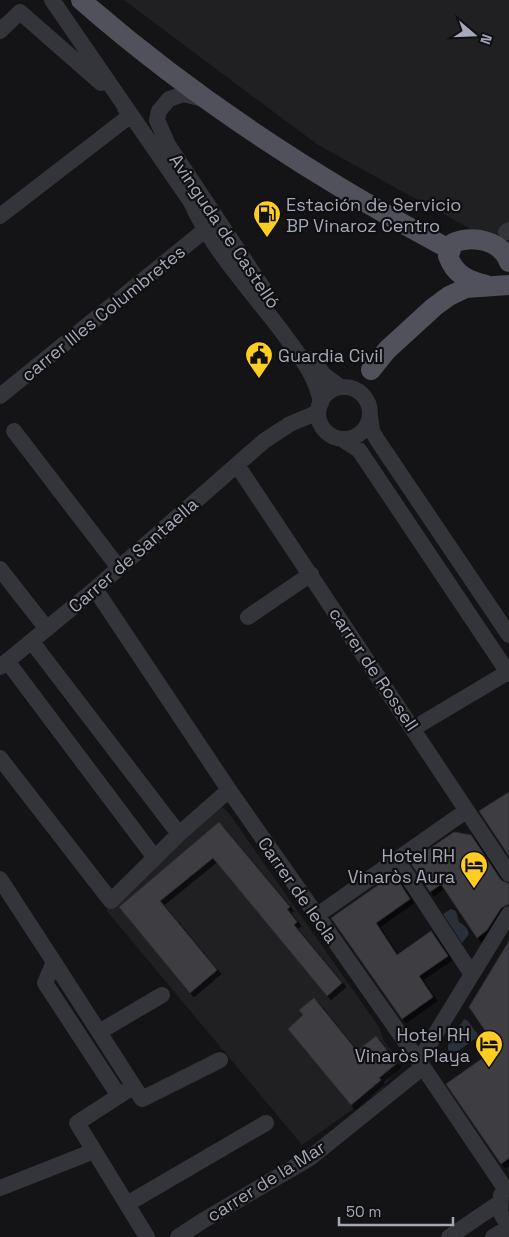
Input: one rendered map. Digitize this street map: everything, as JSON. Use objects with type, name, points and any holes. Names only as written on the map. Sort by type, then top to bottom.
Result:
[{"type":"main road","points":[[81,0],[113,28],[207,100],[320,177],[451,259],[470,281],[501,286]]},
{"type":"main road","points":[[434,307],[450,280],[454,243],[466,238],[498,234],[508,259]]},
{"type":"main road","points":[[371,370],[386,350],[449,296],[466,288],[501,286]]},
{"type":"street","name":"Avinguda de Castelló","points":[[52,0],[191,202],[205,230],[303,362],[318,388],[320,406]]},
{"type":"street","name":"Avinguda de Castelló","points":[[21,6],[91,73],[131,115]]},
{"type":"street","points":[[0,31],[21,6]]},
{"type":"street","name":"Avinguda de Castelló","points":[[207,100],[184,94],[169,99],[159,110],[157,120],[162,132],[260,284],[324,375],[341,387]]},
{"type":"street","points":[[0,216],[131,115]]},
{"type":"street","name":"carrer Illes Columbretes","points":[[0,396],[205,230]]},
{"type":"street","points":[[371,370],[333,390],[320,406],[322,425],[359,450],[509,673],[414,728]]},
{"type":"street","points":[[371,370],[366,381],[366,400],[372,431],[509,636]]},
{"type":"street","points":[[341,387],[356,390],[366,400]]},
{"type":"street","name":"Carrer de Santaella","points":[[4,664],[95,589],[264,441],[290,424],[316,413],[320,406]]},
{"type":"street","points":[[335,435],[353,437],[361,432],[370,416]]},
{"type":"street","name":"Carrer de Santaella","points":[[264,441],[302,430],[335,435]]},
{"type":"street","points":[[14,431],[119,568]]},
{"type":"street","name":"carrer de Rossell","points":[[237,465],[414,728],[466,811],[509,874]]},
{"type":"street","points":[[0,569],[47,628]]},
{"type":"street","points":[[248,617],[310,574]]},
{"type":"street","name":"Carrer de Iecla","points":[[95,589],[229,790],[421,1064],[504,1191],[500,1212],[509,1227]]},
{"type":"street","points":[[32,642],[179,834]]},
{"type":"street","points":[[4,664],[155,858]]},
{"type":"street","points":[[0,758],[111,901],[179,834],[229,790]]},
{"type":"street","points":[[316,916],[466,811]]},
{"type":"street","points":[[397,860],[471,973]]},
{"type":"street","points":[[0,879],[142,1099],[220,1060]]},
{"type":"street","name":"carrer de la Mar","points":[[178,1237],[310,1158],[421,1064],[471,973],[509,914]]},
{"type":"street","points":[[54,962],[45,983],[119,1096]]},
{"type":"street","points":[[99,1032],[162,995]]},
{"type":"street","points":[[134,1086],[77,1123],[147,1237]]},
{"type":"street","points":[[127,1204],[266,1123]]},
{"type":"street","points":[[0,1188],[94,1151]]},
{"type":"street","points":[[449,1237],[504,1191]]},
{"type":"street","points":[[493,1237],[509,1227]]},
{"type":"shaded area","points":[[124,0],[509,0],[509,250],[318,145]]},
{"type":"shaded area","points":[[221,806],[228,812],[379,1027],[384,1041],[401,1063],[383,1088],[302,1145],[106,910]]},
{"type":"shaded area","points":[[451,909],[456,911],[459,922],[466,927],[469,934],[462,943],[443,914]]},
{"type":"shaded area","points":[[464,1019],[468,1021],[479,1036],[458,1051],[451,1052],[448,1050],[448,1045]]},
{"type":"building","points":[[509,792],[509,856],[479,811]]},
{"type":"building","points":[[219,822],[290,907],[287,909],[297,922],[294,925],[342,983],[327,996],[213,858],[160,901],[217,970],[190,993],[119,907]]},
{"type":"building","name":"Hotel RH Vinaròs Aura","points":[[454,832],[471,835],[501,880],[509,884],[509,904],[501,908],[487,930],[477,938],[441,884],[430,892],[410,862]]},
{"type":"building","points":[[394,874],[410,899],[376,923],[397,955],[431,931],[448,956],[419,976],[433,997],[402,1019],[331,918]]},
{"type":"building","name":"Hotel RH Vinaròs Playa","points":[[509,941],[509,1158],[501,1164],[446,1084],[497,1048],[469,1007]]},
{"type":"building","points":[[314,998],[357,1051],[376,1036],[397,1063],[379,1078],[381,1080],[351,1105],[288,1029],[303,1015],[299,1010]]},
{"type":"place","name":"Estación de Servicio BP Vinaroz Centro","points":[[267,238]]},
{"type":"place","name":"Guardia Civil","points":[[259,379]]},
{"type":"place","name":"Hotel RH Vinaròs Aura","points":[[474,889]]},
{"type":"place","name":"Hotel RH Vinaròs Playa","points":[[489,1068]]}]
